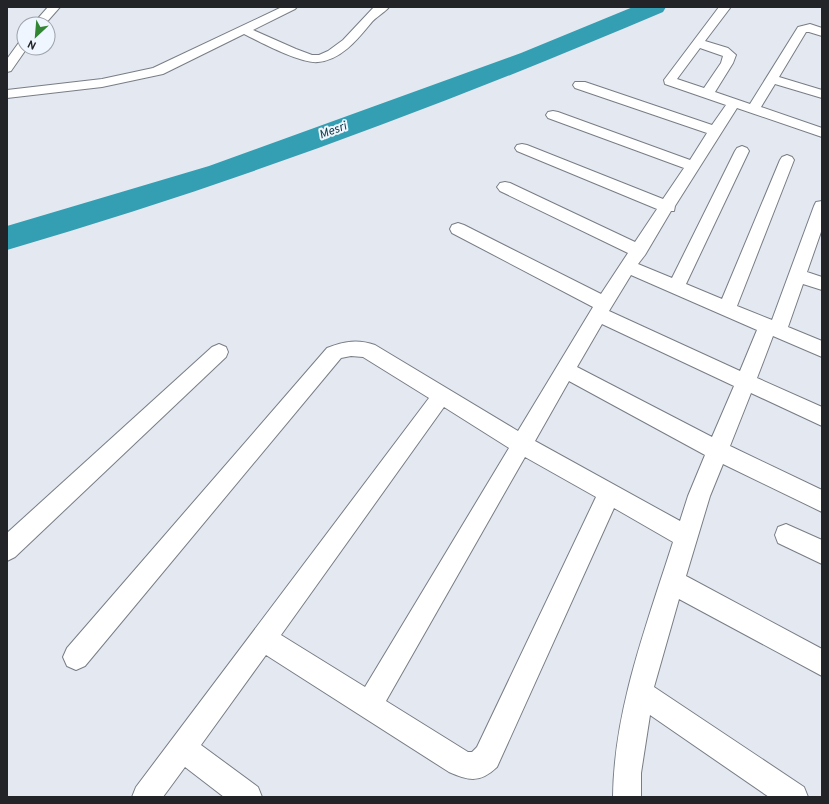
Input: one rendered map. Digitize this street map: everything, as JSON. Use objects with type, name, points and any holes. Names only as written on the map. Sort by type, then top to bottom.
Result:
[{"type":"street","points":[[46,16],[54,7]]},
{"type":"street","points":[[7,94],[102,84],[135,78],[158,71],[246,30],[291,7]]},
{"type":"street","points":[[246,30],[304,56],[316,59],[328,55],[344,44],[354,35],[371,14],[383,7]]},
{"type":"street","points":[[724,8],[670,81],[822,133]]},
{"type":"street","points":[[753,109],[802,30],[810,28],[822,32]]},
{"type":"street","points":[[698,43],[724,51],[730,55],[727,63],[707,94]]},
{"type":"street","points":[[7,68],[16,55]]},
{"type":"street","points":[[772,79],[822,94]]},
{"type":"street","points":[[580,85],[715,131]]},
{"type":"street","points":[[369,705],[601,309],[734,103]]},
{"type":"street","points":[[553,115],[693,166]]},
{"type":"street","points":[[522,148],[668,207]]},
{"type":"street","points":[[676,287],[742,151]]},
{"type":"street","points":[[727,308],[787,160]]},
{"type":"street","points":[[505,187],[633,259],[676,287],[822,348]]},
{"type":"street","points":[[627,797],[628,766],[642,679],[699,496],[746,382],[798,275],[822,206]]},
{"type":"street","points":[[458,229],[601,309],[746,382],[822,417]]},
{"type":"street","points":[[798,275],[822,284]]},
{"type":"street","points":[[76,657],[334,353],[346,348],[368,350],[522,444],[687,537]]},
{"type":"street","points":[[7,549],[220,352]]},
{"type":"street","points":[[566,370],[718,451],[822,501]]},
{"type":"street","points":[[146,797],[442,396]]},
{"type":"street","points":[[263,638],[467,767],[473,767],[487,757],[609,493]]},
{"type":"street","points":[[786,534],[822,552]]},
{"type":"street","points":[[672,582],[822,663]]},
{"type":"street","points":[[640,693],[794,797]]},
{"type":"street","points":[[182,748],[248,797]]},
{"type":"waterway","name":"Mesri","points":[[7,238],[220,173],[530,59],[654,7]]}]
